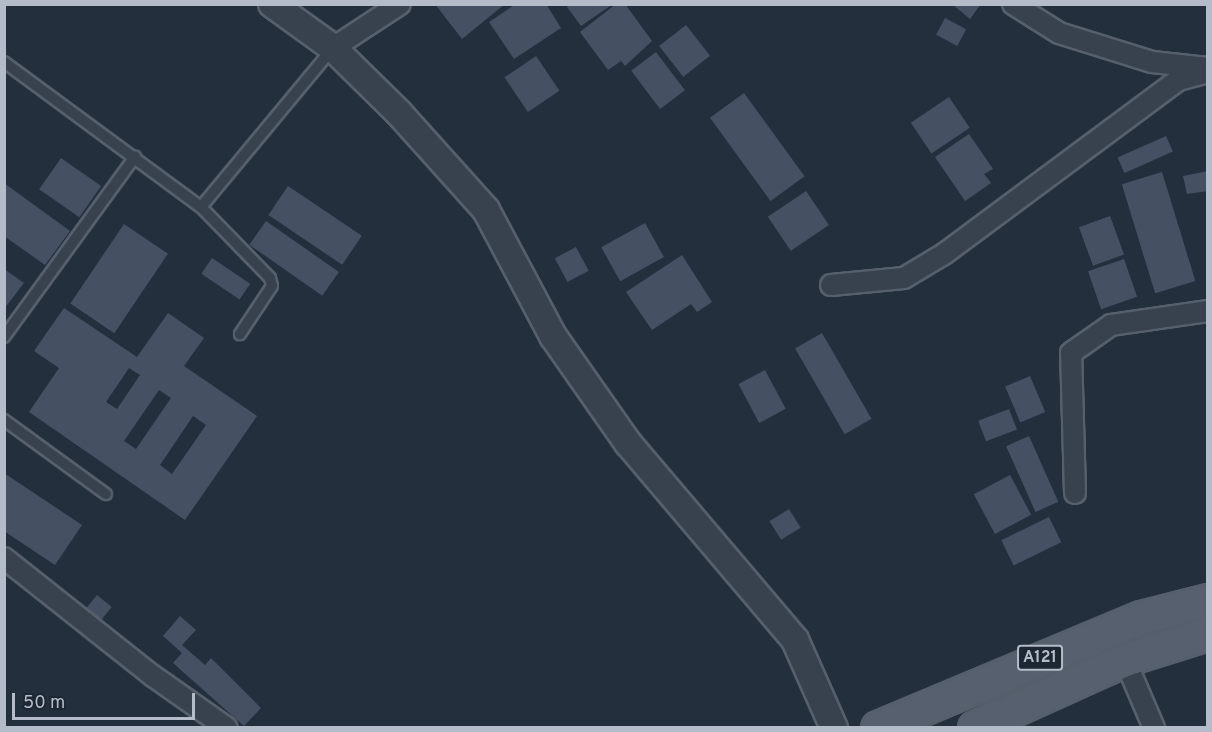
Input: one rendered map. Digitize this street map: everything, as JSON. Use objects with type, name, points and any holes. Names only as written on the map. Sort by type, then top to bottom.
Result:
[{"type":"main road","name":"A121","points":[[878,728],[1141,618],[1208,601]]},
{"type":"main road","name":"A121","points":[[975,728],[1125,660],[1208,634]]},
{"type":"street","points":[[272,4],[333,48],[399,113],[486,210],[553,336],[628,443],[795,640],[834,728]]},
{"type":"street","points":[[333,48],[400,4]]},
{"type":"street","points":[[1013,4],[1059,33],[1152,62],[1208,70]]},
{"type":"street","points":[[831,285],[904,278],[944,254],[1178,80],[1208,70]]},
{"type":"street","points":[[1075,494],[1071,353],[1111,326],[1208,311]]},
{"type":"street","points":[[4,558],[153,676],[227,728]]},
{"type":"street","points":[[1125,660],[1154,728]]},
{"type":"lane","points":[[201,207],[333,48]]},
{"type":"lane","points":[[4,62],[201,207],[270,278],[272,286],[240,333]]},
{"type":"lane","points":[[4,338],[135,157]]},
{"type":"lane","points":[[4,420],[106,494]]},
{"type":"building","points":[[435,4],[505,4],[462,39]]},
{"type":"building","points":[[516,4],[546,4],[561,28],[514,59],[489,22]]},
{"type":"building","points":[[571,4],[613,4],[581,26],[567,7]]},
{"type":"building","points":[[616,4],[625,4],[652,41],[625,66],[621,61],[608,70],[580,32]]},
{"type":"building","points":[[952,4],[981,4],[970,19]]},
{"type":"building","points":[[945,18],[966,29],[957,46],[936,35]]},
{"type":"building","points":[[686,25],[710,56],[683,77],[659,46]]},
{"type":"building","points":[[656,52],[685,90],[660,109],[631,71]]},
{"type":"building","points":[[536,56],[559,91],[528,112],[504,77]]},
{"type":"building","points":[[744,93],[805,176],[771,201],[710,118]]},
{"type":"building","points":[[949,97],[970,128],[932,153],[911,123]]},
{"type":"building","points":[[969,134],[993,169],[984,174],[991,183],[965,201],[935,157]]},
{"type":"building","points":[[1166,136],[1173,152],[1124,173],[1118,158]]},
{"type":"building","points":[[61,158],[101,186],[79,217],[39,189]]},
{"type":"building","points":[[1208,171],[1208,191],[1187,194],[1183,176]]},
{"type":"building","points":[[1162,172],[1195,281],[1155,293],[1122,184]]},
{"type":"building","points":[[4,183],[70,231],[45,265],[4,236]]},
{"type":"building","points":[[288,186],[362,236],[342,265],[268,215]]},
{"type":"building","points":[[806,191],[829,225],[791,251],[768,217]]},
{"type":"building","points":[[1110,216],[1124,255],[1093,266],[1079,227]]},
{"type":"building","points":[[266,221],[339,272],[322,296],[249,245]]},
{"type":"building","points":[[645,223],[664,257],[620,281],[601,247]]},
{"type":"building","points":[[124,224],[168,254],[114,333],[70,304]]},
{"type":"building","points":[[576,247],[589,271],[567,282],[555,258]]},
{"type":"building","points":[[682,255],[712,302],[697,312],[691,304],[652,330],[626,292]]},
{"type":"building","points":[[212,258],[250,284],[240,299],[201,274]]},
{"type":"building","points":[[1124,259],[1137,297],[1101,309],[1088,271]]},
{"type":"building","points":[[4,269],[24,283],[4,309]]},
{"type":"building","points":[[64,308],[137,357],[168,313],[204,338],[184,366],[257,416],[185,520],[29,412],[59,368],[34,351]],"holes":[[[129,368],[140,375],[117,409],[106,402]],[[159,390],[171,398],[136,449],[124,441]],[[193,416],[206,425],[172,474],[160,465]]]},
{"type":"building","points":[[822,333],[872,419],[845,434],[795,348]]},
{"type":"building","points":[[765,370],[786,409],[759,423],[739,384]]},
{"type":"building","points":[[1030,376],[1045,412],[1020,422],[1005,387]]},
{"type":"building","points":[[1009,409],[1017,430],[986,441],[978,421]]},
{"type":"building","points":[[1029,436],[1058,502],[1035,512],[1006,446]]},
{"type":"building","points":[[4,473],[82,525],[55,565],[4,531]]},
{"type":"building","points":[[1010,475],[1031,515],[995,534],[974,494]]},
{"type":"building","points":[[789,509],[801,528],[781,540],[769,521]]},
{"type":"building","points":[[1049,517],[1061,542],[1014,565],[1001,540]]},
{"type":"building","points":[[97,595],[112,607],[100,622],[85,610]]},
{"type":"building","points":[[180,616],[196,630],[182,645],[205,665],[211,658],[261,708],[244,726],[173,663],[182,653],[163,636]]}]
